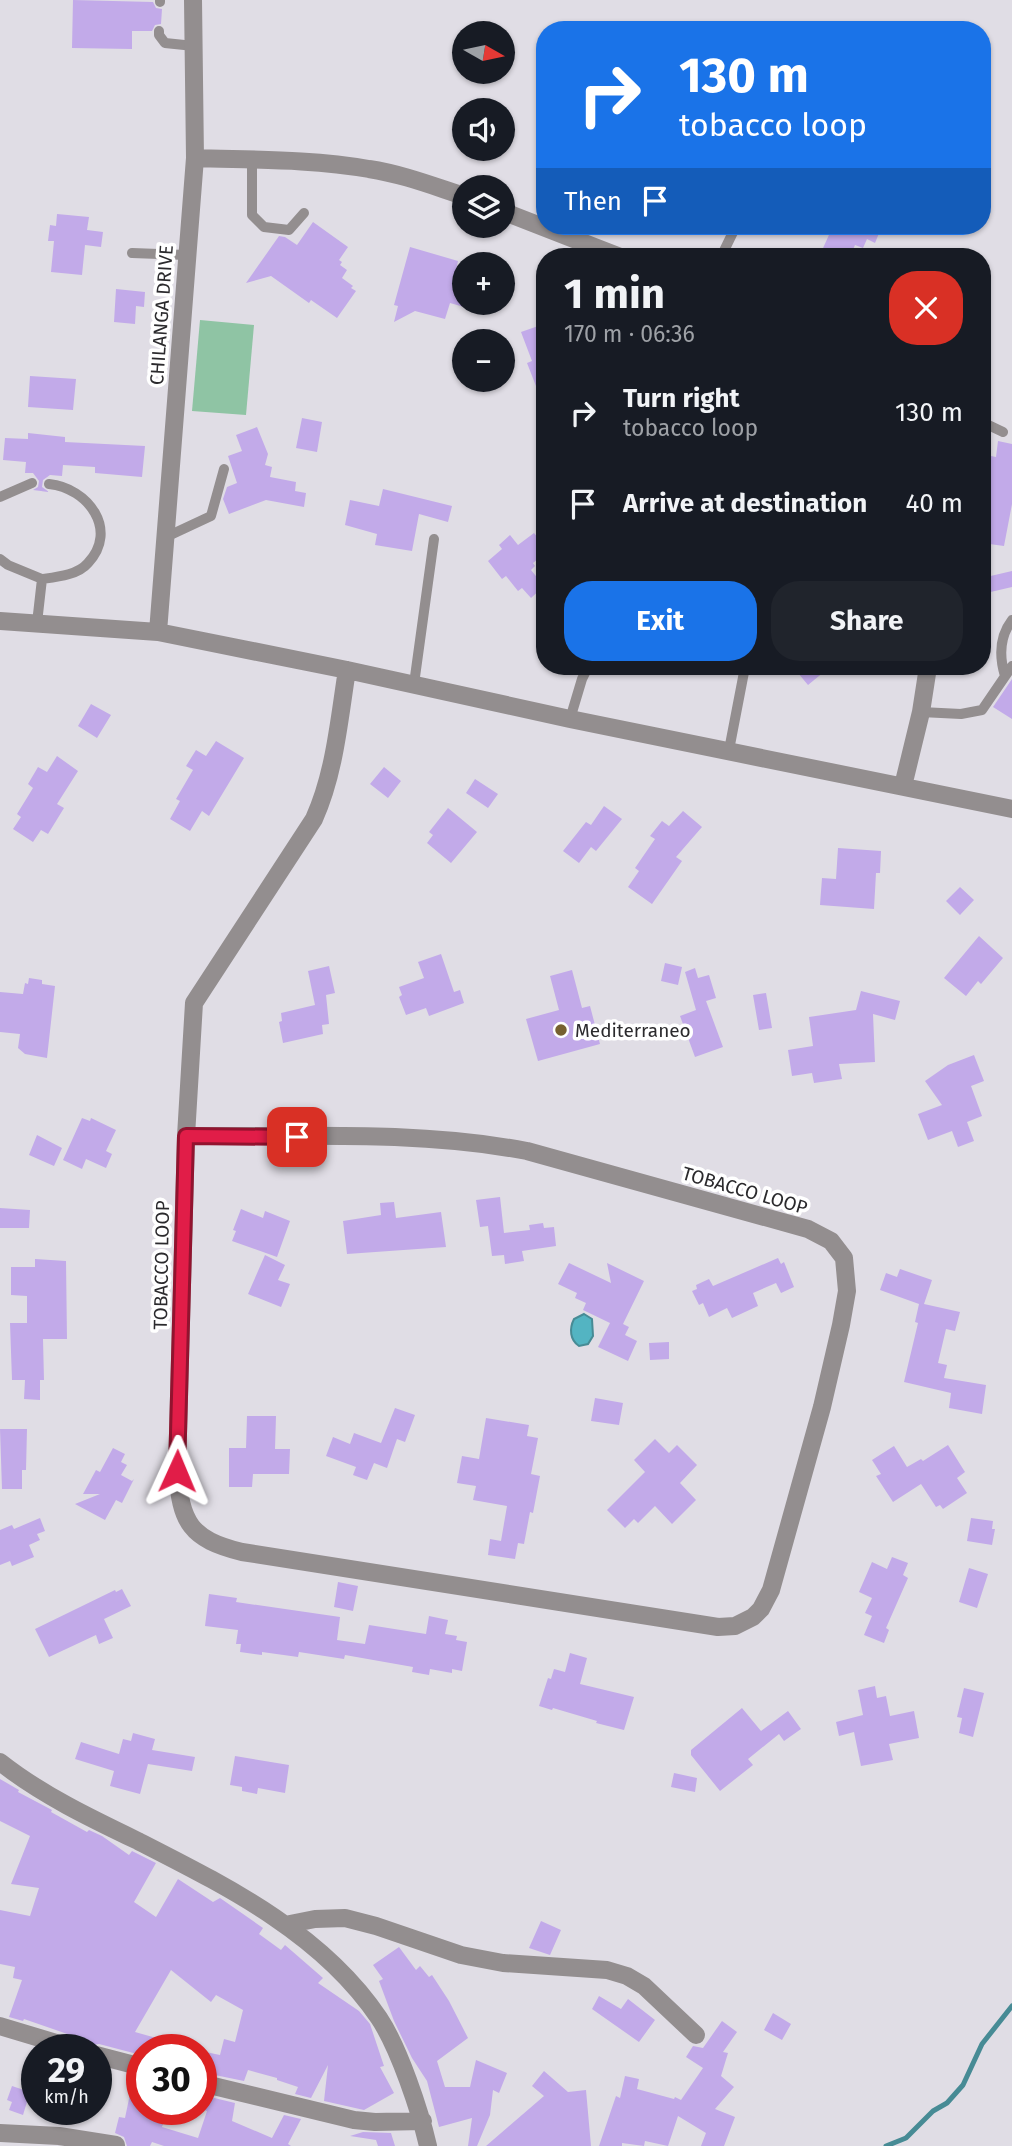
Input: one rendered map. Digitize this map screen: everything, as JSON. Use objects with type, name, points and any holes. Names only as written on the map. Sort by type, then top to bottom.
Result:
[{"type":"street","name":"CHILANGA DRIVE","points":[[158,632],[195,159],[193,0]]},
{"type":"street","points":[[195,159],[299,161],[373,169],[452,192]]},
{"type":"street","points":[[515,216],[536,224]]},
{"type":"street","points":[[564,235],[597,248]]},
{"type":"street","points":[[0,621],[158,632],[1012,809]]},
{"type":"street","name":"TOBACCO LOOP","points":[[186,1136],[435,1139],[483,1143],[527,1151],[808,1229],[831,1241],[839,1249],[847,1269],[845,1303],[822,1407],[795,1506],[771,1590],[761,1609],[743,1623],[718,1627],[242,1552],[216,1544],[195,1531],[181,1509],[177,1471],[186,1136],[194,1003],[314,820],[330,775],[348,670]]},
{"type":"street","points":[[903,786],[921,712],[927,675]]},
{"type":"street","points":[[0,1762],[70,1808],[207,1876],[285,1925],[337,1966],[388,2033],[423,2120],[428,2146]]},
{"type":"street","points":[[285,1925],[315,1919],[345,1918],[461,1955],[503,1963],[607,1970],[627,1976],[644,1986],[696,2035]]},
{"type":"street","points":[[0,2026],[26,2034]]},
{"type":"street","points":[[217,2087],[354,2120],[423,2120]]},
{"type":"street","points":[[0,2133],[59,2136],[116,2145]]},
{"type":"lane","points":[[159,31],[165,43],[194,46]]},
{"type":"lane","points":[[252,160],[252,215],[264,227],[289,230],[304,213]]},
{"type":"lane","points":[[132,253],[186,255]]},
{"type":"lane","points":[[991,426],[1003,432]]},
{"type":"lane","points":[[166,537],[211,516],[224,469]]},
{"type":"lane","points":[[0,497],[28,482],[32,483]]},
{"type":"lane","points":[[0,559],[42,579],[66,575],[88,565],[100,544],[99,518],[90,504],[76,493],[60,485],[49,484]]},
{"type":"lane","points":[[414,684],[434,539]]},
{"type":"lane","points":[[37,623],[42,579]]},
{"type":"lane","points":[[1005,676],[1000,659],[1004,635],[1012,620]]},
{"type":"lane","points":[[921,712],[961,714],[982,710],[1012,666]]},
{"type":"lane","points":[[570,719],[584,675]]},
{"type":"lane","points":[[729,750],[743,675]]},
{"type":"green space","points":[[200,320],[254,325],[246,415],[192,411]]},
{"type":"water","points":[[584,1314],[592,1319],[593,1336],[588,1344],[579,1346],[572,1337],[571,1327],[574,1319]]},
{"type":"building","points":[[73,0],[153,2],[156,8],[162,9],[161,24],[155,25],[152,31],[132,31],[132,49],[72,48]]},
{"type":"building","points":[[57,214],[89,217],[87,230],[103,232],[101,247],[85,245],[82,275],[51,272],[54,241],[48,241],[50,225],[56,226]]},
{"type":"building","points":[[313,222],[348,247],[339,260],[342,262],[340,265],[347,270],[342,278],[356,291],[337,318],[311,300],[309,303],[271,276],[246,283],[279,236],[297,245]]},
{"type":"building","points":[[829,235],[878,235],[875,243],[867,239],[863,248],[855,245],[854,248],[823,248]]},
{"type":"building","points":[[410,247],[452,259],[452,304],[445,319],[415,311],[394,322],[398,306],[394,305]]},
{"type":"building","points":[[116,289],[145,292],[144,307],[136,306],[135,324],[114,322]]},
{"type":"building","points":[[536,327],[536,386],[527,363],[532,361],[521,332]]},
{"type":"building","points":[[30,376],[76,379],[73,410],[28,407]]},
{"type":"building","points":[[302,418],[322,422],[317,452],[296,448]]},
{"type":"building","points":[[257,427],[268,454],[265,465],[272,467],[270,477],[296,482],[295,491],[306,493],[304,507],[266,500],[229,514],[223,499],[227,487],[237,483],[228,456],[242,451],[236,435]]},
{"type":"building","points":[[28,433],[65,437],[65,442],[145,446],[142,477],[95,473],[95,467],[63,465],[62,476],[50,475],[43,480],[42,487],[49,492],[33,490],[38,487],[39,481],[33,473],[25,473],[26,462],[3,460],[5,438],[28,439]]},
{"type":"building","points":[[998,441],[1012,444],[1012,504],[1004,546],[991,544],[991,456],[996,457]]},
{"type":"building","points":[[383,489],[452,506],[448,522],[419,514],[412,551],[375,545],[377,534],[345,525],[350,500],[379,506]]},
{"type":"building","points":[[534,533],[536,535],[536,561],[531,570],[536,576],[536,593],[531,598],[522,588],[518,591],[506,576],[502,579],[488,561],[502,549],[499,545],[510,535],[518,545]]},
{"type":"building","points":[[1012,571],[1012,587],[991,592],[991,576]]},
{"type":"building","points":[[800,675],[820,675],[808,685]]},
{"type":"building","points":[[1012,679],[1012,719],[993,707]]},
{"type":"building","points":[[91,704],[111,715],[97,738],[78,726]]},
{"type":"building","points":[[216,741],[244,758],[209,816],[202,811],[190,831],[170,819],[180,801],[176,799],[193,770],[186,766],[196,750],[206,756]]},
{"type":"building","points":[[57,756],[78,771],[57,804],[64,808],[48,834],[41,830],[33,842],[13,829],[21,817],[17,814],[33,788],[28,784],[38,767],[47,772]]},
{"type":"building","points":[[384,767],[401,781],[388,798],[370,784]]},
{"type":"building","points":[[475,779],[498,794],[488,808],[466,793]]},
{"type":"building","points":[[604,806],[622,819],[596,851],[591,847],[579,863],[563,851],[586,822],[591,825]]},
{"type":"building","points":[[448,808],[477,832],[451,863],[427,843],[433,835],[429,832]]},
{"type":"building","points":[[683,811],[702,827],[676,857],[682,861],[652,904],[628,887],[639,871],[635,868],[655,839],[650,836],[662,821],[669,826]]},
{"type":"building","points":[[838,848],[881,851],[880,873],[876,873],[874,909],[820,905],[822,878],[836,879]]},
{"type":"building","points":[[960,887],[974,900],[960,915],[946,901]]},
{"type":"building","points":[[979,936],[1003,958],[981,984],[978,981],[966,996],[944,978]]},
{"type":"building","points":[[441,954],[454,992],[460,990],[464,1003],[429,1016],[426,1008],[406,1015],[399,997],[402,995],[399,987],[424,978],[418,962]]},
{"type":"building","points":[[665,963],[682,967],[678,985],[661,981]]},
{"type":"building","points":[[329,966],[335,993],[326,995],[329,1024],[322,1025],[323,1034],[283,1043],[279,1022],[282,1021],[281,1013],[315,1005],[308,971]]},
{"type":"building","points":[[695,968],[698,978],[709,975],[716,998],[706,1001],[723,1047],[695,1057],[680,1016],[696,1010],[685,972]]},
{"type":"building","points":[[572,970],[582,1008],[590,1006],[600,1044],[538,1061],[526,1019],[559,1010],[550,976]]},
{"type":"building","points":[[29,978],[55,986],[47,1058],[25,1054],[18,1048],[20,1034],[0,1032],[0,992],[23,994]]},
{"type":"building","points":[[861,991],[900,1001],[895,1020],[873,1014],[875,1062],[839,1064],[842,1079],[814,1083],[812,1073],[792,1076],[788,1050],[813,1046],[809,1017],[856,1010]]},
{"type":"building","points":[[766,993],[772,1028],[759,1030],[753,995]]},
{"type":"building","points":[[974,1055],[984,1081],[971,1086],[982,1116],[967,1122],[974,1141],[958,1147],[952,1131],[928,1140],[918,1114],[942,1105],[925,1081],[948,1065]]},
{"type":"building","points":[[82,1118],[90,1121],[91,1118],[116,1130],[106,1151],[112,1154],[106,1168],[86,1159],[82,1169],[63,1160]]},
{"type":"building","points":[[37,1135],[62,1148],[54,1166],[29,1155]]},
{"type":"building","points":[[500,1197],[504,1233],[530,1230],[529,1225],[543,1223],[544,1228],[554,1227],[556,1246],[522,1251],[524,1261],[505,1264],[504,1255],[492,1256],[488,1226],[480,1227],[476,1200]]},
{"type":"building","points":[[394,1202],[396,1218],[441,1212],[446,1247],[347,1254],[343,1221],[381,1215],[380,1203]]},
{"type":"building","points":[[0,1208],[30,1210],[29,1228],[0,1228]]},
{"type":"building","points":[[241,1209],[263,1218],[265,1211],[290,1221],[277,1257],[232,1241]]},
{"type":"building","points":[[265,1255],[285,1265],[278,1280],[290,1284],[281,1307],[248,1294]]},
{"type":"building","points":[[778,1258],[781,1264],[784,1262],[794,1287],[781,1293],[776,1283],[753,1293],[758,1306],[732,1318],[727,1308],[709,1317],[703,1303],[699,1305],[692,1291],[697,1289],[696,1285],[709,1279],[713,1286]]},
{"type":"building","points":[[35,1259],[66,1261],[67,1339],[43,1339],[44,1380],[40,1380],[40,1400],[24,1399],[25,1380],[12,1380],[10,1323],[27,1323],[27,1296],[11,1295],[11,1267],[35,1267]]},
{"type":"building","points":[[569,1263],[611,1283],[607,1263],[644,1281],[623,1324],[629,1327],[625,1335],[637,1341],[628,1361],[598,1347],[610,1323],[583,1310],[586,1303],[575,1298],[577,1293],[558,1284]]},
{"type":"building","points":[[900,1269],[932,1280],[924,1304],[960,1312],[955,1331],[946,1329],[938,1363],[947,1365],[944,1378],[986,1385],[982,1414],[949,1408],[951,1393],[904,1382],[918,1323],[915,1322],[919,1304],[880,1290],[886,1273],[897,1277]]},
{"type":"building","points":[[669,1342],[669,1359],[650,1360],[649,1343]]},
{"type":"building","points":[[595,1398],[623,1403],[619,1425],[591,1421]]},
{"type":"building","points":[[395,1408],[415,1415],[405,1442],[397,1439],[387,1468],[374,1463],[367,1480],[353,1475],[356,1467],[326,1456],[333,1437],[350,1444],[354,1433],[381,1443]]},
{"type":"building","points":[[247,1416],[276,1416],[275,1449],[290,1449],[289,1474],[253,1474],[252,1487],[229,1487],[229,1448],[246,1448]]},
{"type":"building","points":[[486,1418],[529,1425],[527,1436],[538,1438],[531,1474],[540,1476],[533,1513],[530,1512],[524,1544],[518,1543],[515,1559],[488,1555],[490,1539],[501,1541],[507,1506],[473,1500],[476,1486],[457,1483],[462,1456],[479,1459]]},
{"type":"building","points":[[0,1429],[27,1429],[26,1470],[22,1470],[22,1489],[2,1489]]},
{"type":"building","points":[[655,1439],[669,1453],[677,1445],[697,1465],[680,1483],[696,1500],[672,1524],[655,1506],[638,1523],[634,1519],[625,1528],[607,1510],[645,1472],[634,1460]]},
{"type":"building","points":[[948,1445],[965,1472],[957,1478],[967,1493],[943,1509],[940,1505],[936,1507],[921,1484],[893,1502],[876,1476],[881,1474],[872,1460],[894,1446],[907,1467],[921,1459],[923,1461]]},
{"type":"building","points":[[113,1448],[125,1454],[121,1462],[127,1465],[121,1475],[132,1481],[134,1479],[122,1503],[116,1500],[105,1520],[75,1504],[100,1494],[83,1494],[96,1470],[100,1472]]},
{"type":"building","points":[[40,1518],[45,1531],[37,1534],[40,1540],[29,1545],[34,1557],[12,1566],[10,1561],[0,1565],[0,1530],[12,1525],[14,1529]]},
{"type":"building","points":[[971,1518],[993,1521],[992,1529],[995,1529],[992,1545],[967,1541]]},
{"type":"building","points":[[892,1557],[908,1563],[903,1575],[908,1578],[886,1628],[889,1630],[884,1643],[864,1635],[872,1616],[865,1613],[872,1598],[859,1592],[872,1562],[887,1569]]},
{"type":"building","points":[[969,1568],[988,1574],[977,1608],[959,1602]]},
{"type":"building","points":[[338,1582],[358,1586],[353,1611],[334,1607]]},
{"type":"building","points":[[122,1589],[131,1606],[104,1619],[113,1638],[99,1644],[96,1635],[49,1657],[35,1629]]},
{"type":"building","points":[[209,1594],[237,1598],[236,1602],[340,1617],[337,1640],[365,1644],[369,1625],[426,1634],[429,1616],[448,1620],[445,1634],[457,1636],[456,1640],[467,1642],[462,1671],[452,1669],[452,1673],[430,1669],[429,1675],[412,1672],[413,1667],[345,1655],[344,1659],[299,1652],[298,1657],[240,1652],[241,1644],[236,1644],[238,1630],[205,1626]]},
{"type":"building","points":[[570,1653],[587,1658],[580,1684],[634,1697],[624,1730],[539,1706],[548,1678],[551,1679],[554,1669],[565,1672]]},
{"type":"building","points":[[875,1686],[877,1698],[886,1696],[890,1716],[914,1711],[919,1738],[889,1744],[893,1760],[861,1766],[854,1732],[839,1736],[836,1722],[863,1715],[858,1690]]},
{"type":"building","points":[[964,1688],[984,1693],[973,1737],[959,1733],[962,1718],[957,1717]]},
{"type":"building","points":[[742,1708],[761,1731],[788,1711],[801,1729],[784,1741],[779,1734],[748,1759],[753,1765],[720,1791],[691,1755],[691,1750]]},
{"type":"building","points":[[133,1733],[155,1739],[152,1750],[195,1757],[192,1771],[148,1764],[140,1794],[110,1786],[114,1771],[75,1759],[81,1742],[119,1754],[123,1739],[131,1741]]},
{"type":"building","points":[[235,1756],[289,1765],[285,1793],[258,1788],[257,1794],[230,1785]]},
{"type":"building","points":[[674,1773],[697,1778],[695,1792],[671,1787]]},
{"type":"building","points":[[0,1779],[52,1810],[51,1812],[87,1832],[89,1830],[102,1836],[129,1855],[132,1851],[156,1863],[134,1902],[156,1917],[178,1879],[213,1902],[220,1898],[263,1928],[259,1934],[281,1950],[285,1945],[323,1978],[318,1983],[359,2011],[370,2024],[384,2066],[380,2067],[394,2093],[364,2110],[324,2101],[328,2065],[311,2098],[295,2094],[298,2087],[248,2070],[244,2081],[217,2075],[217,2054],[220,2055],[224,2039],[235,2042],[243,2010],[216,1995],[211,2002],[171,1970],[135,2032],[142,2034],[126,2034],[126,2051],[112,2047],[112,2034],[67,2034],[24,2019],[23,2021],[9,2017],[22,1980],[13,1978],[15,1967],[0,1964],[0,1910],[30,1916],[39,1888],[11,1884],[30,1836],[0,1821]]},
{"type":"building","points":[[541,1921],[561,1930],[550,1955],[529,1948]]},
{"type":"building","points":[[399,1947],[416,1970],[420,1966],[429,1977],[432,1975],[468,2038],[437,2061],[445,2087],[470,2087],[476,2060],[507,2073],[499,2093],[493,2090],[490,2115],[477,2146],[468,2146],[472,2118],[439,2127],[427,2081],[394,2021],[379,1981],[383,1979],[373,1965]]},
{"type":"building","points":[[599,1996],[621,2009],[628,1999],[655,2020],[639,2042],[592,2009]]},
{"type":"building","points":[[773,2013],[791,2024],[782,2040],[764,2030]]},
{"type":"building","points":[[722,2021],[737,2032],[723,2052],[728,2053],[721,2076],[734,2087],[715,2109],[735,2117],[724,2146],[701,2146],[706,2133],[678,2116],[668,2146],[645,2141],[644,2146],[622,2143],[622,2146],[599,2146],[616,2096],[620,2098],[625,2076],[639,2079],[637,2089],[681,2100],[703,2068],[686,2057],[693,2046],[703,2048]]},
{"type":"building","points":[[544,2071],[568,2092],[586,2090],[591,2146],[486,2146],[544,2096],[532,2086]]},
{"type":"building","points":[[12,2086],[21,2089],[21,2114],[9,2110],[12,2102],[7,2100]]},
{"type":"building","points":[[217,2099],[235,2103],[232,2121],[272,2138],[284,2115],[301,2119],[288,2144],[291,2146],[164,2146],[152,2142],[150,2146],[127,2146],[124,2137],[115,2133],[119,2117],[125,2118],[126,2113],[126,2125],[163,2125],[162,2127],[198,2138],[202,2125],[217,2125]]},
{"type":"building","points":[[363,2132],[391,2133],[395,2146],[378,2146],[376,2140],[350,2136]]},
{"type":"waterway","points":[[886,2146],[906,2138],[933,2111],[947,2103],[963,2085],[982,2044],[1012,2006]]},
{"type":"place","name":"Mediterraneo","points":[[561,1030]]},
{"type":"route","points":[[177,1471],[186,1136],[297,1137]]}]
